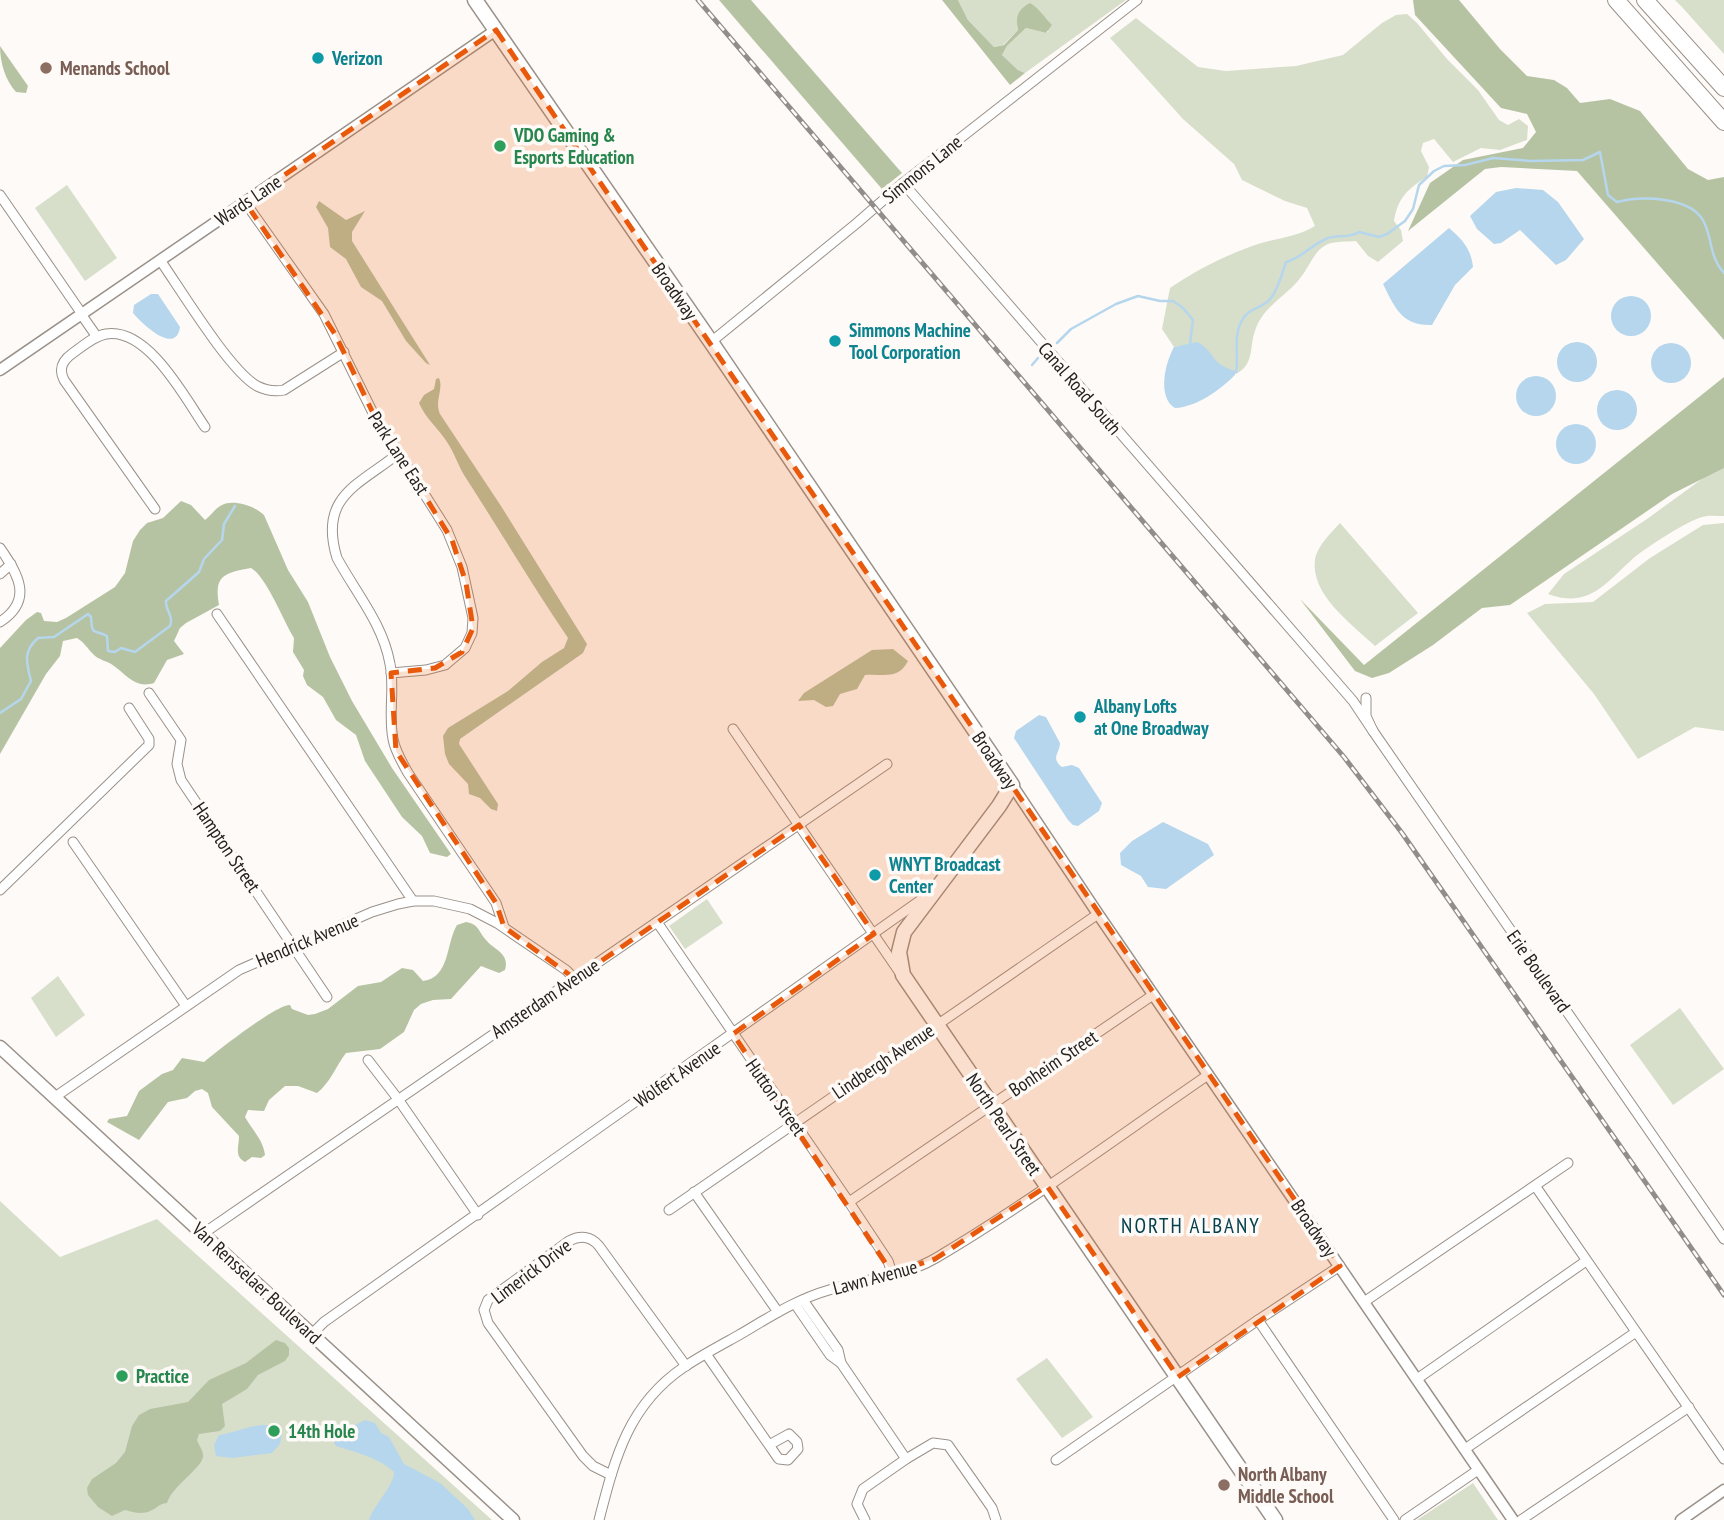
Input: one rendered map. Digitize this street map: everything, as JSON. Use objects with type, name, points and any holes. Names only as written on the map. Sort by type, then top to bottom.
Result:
[{"type":"highway","points":[[1616,0],[1724,122]]},
{"type":"highway","points":[[1645,0],[1724,88]]},
{"type":"main road","name":"Broadway","points":[[475,0],[1012,785]]},
{"type":"main road","name":"Wolfert Avenue","points":[[935,890],[1012,785]]},
{"type":"main road","points":[[907,983],[899,962],[901,939],[935,890]]},
{"type":"main road","name":"North Pearl Street","points":[[907,983],[1275,1520]]},
{"type":"main road","name":"Van Rensselaer Boulevard","points":[[0,1047],[513,1520]]},
{"type":"street","name":"Simmons Lane","points":[[711,342],[902,183],[1137,0]]},
{"type":"street","name":"Wards Lane","points":[[0,370],[496,30]]},
{"type":"street","name":"Canal Road South","points":[[902,183],[1353,701],[1373,731]]},
{"type":"street","points":[[0,195],[4,210],[97,337]]},
{"type":"street","name":"Park Lane East","points":[[245,202],[324,314],[368,404],[452,540],[470,600],[473,628],[465,648],[452,661],[435,668],[391,673]]},
{"type":"street","points":[[160,260],[227,356],[253,383],[264,388],[284,390],[344,352]]},
{"type":"street","points":[[155,509],[61,375],[66,358],[97,337],[106,334],[123,335],[141,344],[158,360],[205,427]]},
{"type":"street","points":[[399,453],[360,479],[337,510],[332,529],[337,558],[386,645],[391,673],[392,732],[396,751],[496,903],[504,927]]},
{"type":"street","points":[[0,548],[18,578],[20,595],[14,610],[0,622]]},
{"type":"street","points":[[0,574],[11,564]]},
{"type":"street","points":[[217,614],[413,901]]},
{"type":"street","name":"Hampton Street","points":[[149,693],[181,740],[177,764],[181,780],[327,997]]},
{"type":"street","name":"Erie Boulevard","points":[[1366,698],[1366,716],[1373,731],[1724,1239]]},
{"type":"street","points":[[0,890],[149,745],[149,739],[129,708]]},
{"type":"street","name":"North Pearl Street","points":[[733,729],[907,983]]},
{"type":"street","name":"Amsterdam Avenue","points":[[204,1233],[887,764]]},
{"type":"street","name":"Broadway","points":[[1012,785],[1513,1520]]},
{"type":"street","points":[[73,842],[186,1006]]},
{"type":"street","name":"Wolfert Avenue","points":[[313,1333],[324,1322],[935,890]]},
{"type":"street","name":"Hendrick Avenue","points":[[55,1097],[239,970],[372,912],[413,901],[462,906],[504,927],[575,979]]},
{"type":"street","name":"Lindbergh Avenue","points":[[670,1210],[1098,914]]},
{"type":"street","name":"Hutton Street","points":[[657,922],[849,1202],[887,1259],[892,1273]]},
{"type":"street","name":"Bonheim Street","points":[[849,1202],[1153,995]]},
{"type":"street","points":[[368,1060],[478,1214]]},
{"type":"street","name":"Lawn Avenue","points":[[599,1520],[622,1441],[639,1411],[658,1389],[686,1366],[799,1302],[830,1289],[935,1259],[1208,1075]]},
{"type":"street","points":[[1364,1302],[1568,1163]]},
{"type":"street","points":[[1536,1187],[1724,1459]]},
{"type":"street","points":[[694,1192],[778,1312]]},
{"type":"street","points":[[1713,1222],[1724,1216]]},
{"type":"street","name":"Limerick Drive","points":[[611,1475],[593,1466],[583,1456],[488,1323],[484,1310],[488,1300],[569,1241],[580,1237],[591,1239],[599,1246],[686,1366]]},
{"type":"street","points":[[1417,1379],[1586,1261]]},
{"type":"street","points":[[1056,1460],[1339,1266]]},
{"type":"street","points":[[799,1302],[838,1350],[841,1363],[906,1459]]},
{"type":"street","points":[[1258,1320],[1394,1520]]},
{"type":"street","points":[[1465,1449],[1636,1332]]},
{"type":"street","points":[[706,1354],[769,1445]]},
{"type":"street","points":[[1521,1520],[1689,1407]]},
{"type":"street","points":[[865,1520],[857,1504],[861,1492],[933,1443],[948,1446],[992,1508],[996,1520]]},
{"type":"street","points":[[1405,1520],[1478,1470]]},
{"type":"street","points":[[1681,1520],[1724,1490]]},
{"type":"highlighted area","points":[[496,30],[1340,1266],[1178,1377],[1047,1186],[935,1259],[892,1273],[733,1034],[874,934],[799,825],[575,979],[504,927],[496,903],[396,751],[391,673],[435,668],[462,652],[473,628],[466,583],[452,540],[372,411],[335,334],[245,202]]},
{"type":"green space","points":[[719,0],[751,0],[902,173],[882,189]]},
{"type":"green space","points":[[942,0],[958,0],[968,20],[994,47],[1004,45],[1018,30],[1018,14],[1030,3],[1052,25],[1046,33],[1026,28],[1007,46],[1002,55],[1025,73],[1010,85]]},
{"type":"green space","points":[[958,0],[1126,0],[1025,73],[1002,55],[1007,46],[1026,28],[1046,33],[1049,31],[1017,25],[1018,30],[1003,45],[994,47],[968,20]]},
{"type":"green space","points":[[1413,0],[1459,0],[1500,49],[1527,76],[1554,80],[1567,88],[1580,103],[1610,99],[1640,111],[1688,169],[1708,180],[1724,177],[1724,340],[1577,171],[1501,167],[1485,169],[1408,231],[1430,183],[1463,160],[1523,148],[1536,132],[1527,114],[1501,108],[1415,15]]},
{"type":"green space","points":[[1675,0],[1724,0],[1724,54],[1682,7]]},
{"type":"green space","points":[[1407,14],[1478,90],[1499,120],[1508,125],[1519,119],[1528,126],[1527,140],[1500,150],[1481,148],[1453,162],[1434,139],[1423,143],[1421,151],[1429,167],[1427,177],[1404,195],[1394,221],[1401,230],[1403,241],[1378,262],[1368,256],[1356,241],[1334,242],[1323,247],[1295,284],[1263,315],[1255,331],[1249,360],[1236,374],[1220,366],[1198,343],[1174,347],[1162,329],[1170,288],[1235,253],[1301,233],[1315,226],[1307,208],[1285,201],[1242,180],[1234,164],[1183,119],[1110,38],[1136,18],[1198,67],[1226,71],[1296,66],[1343,55],[1382,23],[1396,15]]},
{"type":"green space","points":[[0,46],[28,86],[26,93],[16,92],[9,82],[2,64]]},
{"type":"green space","points":[[67,185],[117,258],[85,281],[35,208]]},
{"type":"green space","points":[[319,201],[346,220],[365,211],[352,232],[352,241],[430,365],[406,341],[382,301],[361,287],[346,259],[330,247],[328,228],[316,207]]},
{"type":"green space","points":[[1724,377],[1724,468],[1672,494],[1510,605],[1482,608],[1433,645],[1389,673],[1372,678],[1355,671],[1300,599],[1364,665]]},
{"type":"green space","points":[[439,378],[440,414],[587,644],[583,653],[460,739],[459,744],[498,804],[497,811],[480,798],[469,794],[468,784],[449,764],[443,736],[448,728],[508,691],[542,662],[564,648],[568,638],[464,475],[444,437],[419,403],[424,395],[434,389],[436,379]]},
{"type":"green space","points":[[1724,463],[1724,516],[1702,517],[1678,528],[1636,556],[1587,596],[1563,598],[1548,594],[1564,574],[1647,519]]},
{"type":"green space","points":[[181,501],[191,505],[205,520],[227,503],[250,506],[264,515],[288,570],[308,602],[330,657],[352,701],[392,768],[451,854],[447,857],[430,853],[422,836],[402,817],[365,761],[356,735],[336,720],[323,697],[307,685],[303,676],[304,670],[293,652],[294,638],[269,589],[251,568],[227,574],[218,588],[219,605],[180,628],[174,641],[184,654],[167,660],[154,683],[136,683],[112,664],[95,656],[77,638],[63,641],[60,656],[46,674],[0,754],[0,648],[37,612],[41,613],[44,621],[57,622],[115,587],[125,573],[133,541],[140,530],[147,523],[163,518]]},
{"type":"green space","points":[[1340,523],[1418,613],[1375,646],[1334,608],[1319,585],[1315,572],[1315,559],[1319,549]]},
{"type":"green space","points":[[1724,523],[1724,731],[1695,727],[1638,759],[1594,694],[1527,613],[1545,604],[1593,602],[1650,558],[1703,525]]},
{"type":"green space","points":[[893,649],[908,661],[894,674],[865,675],[857,689],[840,694],[833,706],[826,707],[814,700],[798,701],[804,693],[872,650]]},
{"type":"green space","points":[[707,899],[723,923],[685,949],[669,926]]},
{"type":"green space","points":[[466,922],[476,926],[503,956],[505,970],[499,973],[481,966],[451,999],[421,1004],[414,1010],[404,1032],[380,1049],[346,1053],[317,1093],[298,1086],[285,1086],[269,1100],[264,1111],[248,1110],[245,1117],[264,1149],[265,1155],[261,1158],[252,1157],[245,1162],[239,1157],[239,1136],[212,1107],[208,1093],[202,1089],[187,1098],[168,1102],[139,1140],[107,1122],[109,1119],[127,1116],[139,1091],[162,1074],[173,1070],[182,1058],[204,1062],[247,1029],[283,1007],[290,1005],[292,1009],[308,1015],[315,1014],[328,1009],[358,986],[381,982],[402,968],[413,970],[423,981],[432,978],[443,967],[457,925]]},
{"type":"green space","points":[[58,976],[85,1015],[56,1037],[31,998]]},
{"type":"green space","points":[[1680,1008],[1724,1069],[1673,1105],[1630,1045]]},
{"type":"green space","points":[[0,1201],[60,1257],[157,1219],[492,1520],[0,1520]]},
{"type":"green space","points":[[276,1340],[285,1343],[289,1348],[285,1361],[258,1375],[247,1389],[222,1404],[225,1426],[220,1431],[199,1434],[197,1440],[203,1455],[201,1462],[170,1496],[167,1503],[147,1512],[125,1510],[112,1516],[98,1507],[88,1495],[87,1488],[92,1479],[116,1463],[125,1452],[132,1426],[139,1415],[150,1409],[188,1402],[209,1380],[246,1363]]},
{"type":"green space","points":[[1047,1358],[1093,1417],[1062,1438],[1016,1379]]},
{"type":"green space","points":[[1473,1483],[1498,1520],[1417,1520]]},
{"type":"water","points":[[1516,188],[1543,190],[1558,202],[1584,239],[1566,260],[1556,265],[1520,230],[1501,243],[1494,244],[1477,229],[1470,216],[1496,192]]},
{"type":"water","points":[[1449,228],[1466,245],[1473,267],[1455,285],[1432,325],[1422,325],[1406,319],[1401,314],[1383,284]]},
{"type":"water","points":[[151,294],[158,294],[180,327],[172,339],[158,335],[133,313],[134,305]]},
{"type":"water","points":[[1631,296],[1639,297],[1645,302],[1650,308],[1650,324],[1645,330],[1639,335],[1631,336],[1623,335],[1617,330],[1612,324],[1611,316],[1612,308],[1617,302],[1623,297]]},
{"type":"water","points":[[1197,342],[1221,365],[1235,371],[1235,375],[1208,397],[1192,405],[1175,408],[1169,403],[1164,388],[1168,362],[1174,347]]},
{"type":"water","points":[[1577,342],[1585,343],[1591,348],[1596,354],[1596,370],[1591,376],[1585,381],[1577,382],[1569,381],[1563,376],[1558,370],[1557,362],[1558,354],[1563,348],[1569,343]]},
{"type":"water","points":[[1671,343],[1679,344],[1685,349],[1690,355],[1690,371],[1685,377],[1679,382],[1671,383],[1663,382],[1657,377],[1652,371],[1651,363],[1652,355],[1657,349],[1663,344]]},
{"type":"water","points":[[1536,376],[1544,377],[1550,382],[1555,388],[1555,404],[1550,410],[1544,415],[1536,416],[1528,415],[1522,410],[1517,404],[1516,396],[1517,388],[1522,382],[1528,377]]},
{"type":"water","points":[[1617,390],[1625,391],[1631,396],[1636,402],[1636,418],[1631,424],[1625,429],[1617,430],[1609,429],[1603,424],[1598,418],[1597,410],[1598,402],[1603,396],[1609,391]]},
{"type":"water","points":[[1576,424],[1584,425],[1590,430],[1595,436],[1595,452],[1590,458],[1584,463],[1576,464],[1568,463],[1562,458],[1557,452],[1556,444],[1557,436],[1562,430],[1568,425]]},
{"type":"water","points":[[1039,715],[1046,717],[1060,743],[1056,758],[1058,764],[1062,767],[1072,765],[1079,768],[1102,803],[1099,811],[1078,826],[1068,820],[1014,738],[1016,731]]},
{"type":"water","points":[[1163,822],[1208,844],[1214,855],[1166,889],[1148,887],[1141,876],[1121,865],[1120,853],[1132,841]]},
{"type":"water","points":[[365,1420],[375,1423],[381,1433],[389,1437],[404,1464],[440,1483],[468,1509],[475,1520],[369,1520],[394,1472],[374,1459],[334,1443],[340,1433]]},
{"type":"water","points":[[269,1425],[282,1433],[280,1444],[272,1453],[232,1458],[216,1456],[214,1445],[219,1435]]},
{"type":"waterway","points":[[1236,372],[1237,334],[1241,322],[1248,313],[1271,298],[1286,262],[1330,238],[1359,232],[1379,237],[1387,234],[1405,221],[1413,209],[1419,185],[1444,166],[1465,165],[1493,158],[1531,161],[1583,160],[1600,152],[1608,195],[1617,202],[1665,200],[1698,213],[1707,229],[1716,261],[1724,273]]},
{"type":"waterway","points":[[1057,343],[1071,329],[1116,304],[1138,296],[1173,301],[1183,308],[1193,320],[1190,343]]},
{"type":"waterway","points":[[1032,365],[1038,358]]},
{"type":"waterway","points":[[0,713],[21,699],[31,681],[27,664],[28,653],[38,638],[54,637],[88,614],[93,630],[107,636],[108,651],[115,652],[121,648],[135,652],[170,626],[166,601],[199,572],[204,559],[222,540],[224,524],[235,506]]},
{"type":"railway","points":[[698,0],[1344,757],[1402,833],[1724,1295]]},
{"type":"place","name":"Verizon","points":[[318,58]]},
{"type":"place","name":"Menands School","points":[[46,68]]},
{"type":"place","name":"VDO Gaming & Esports Education","points":[[500,146]]},
{"type":"place","name":"Simmons Machine Tool Corporation","points":[[835,341]]},
{"type":"place","name":"Albany Lofts at One Broadway","points":[[1080,717]]},
{"type":"place","name":"WNYT Broadcast Center","points":[[875,875]]},
{"type":"place","name":"Practice","points":[[122,1376]]},
{"type":"place","name":"14th Hole","points":[[274,1431]]},
{"type":"place","name":"North Albany Middle School","points":[[1224,1485]]},
{"type":"district","name":"NORTH ALBANY","points":[[1191,1225]]}]
